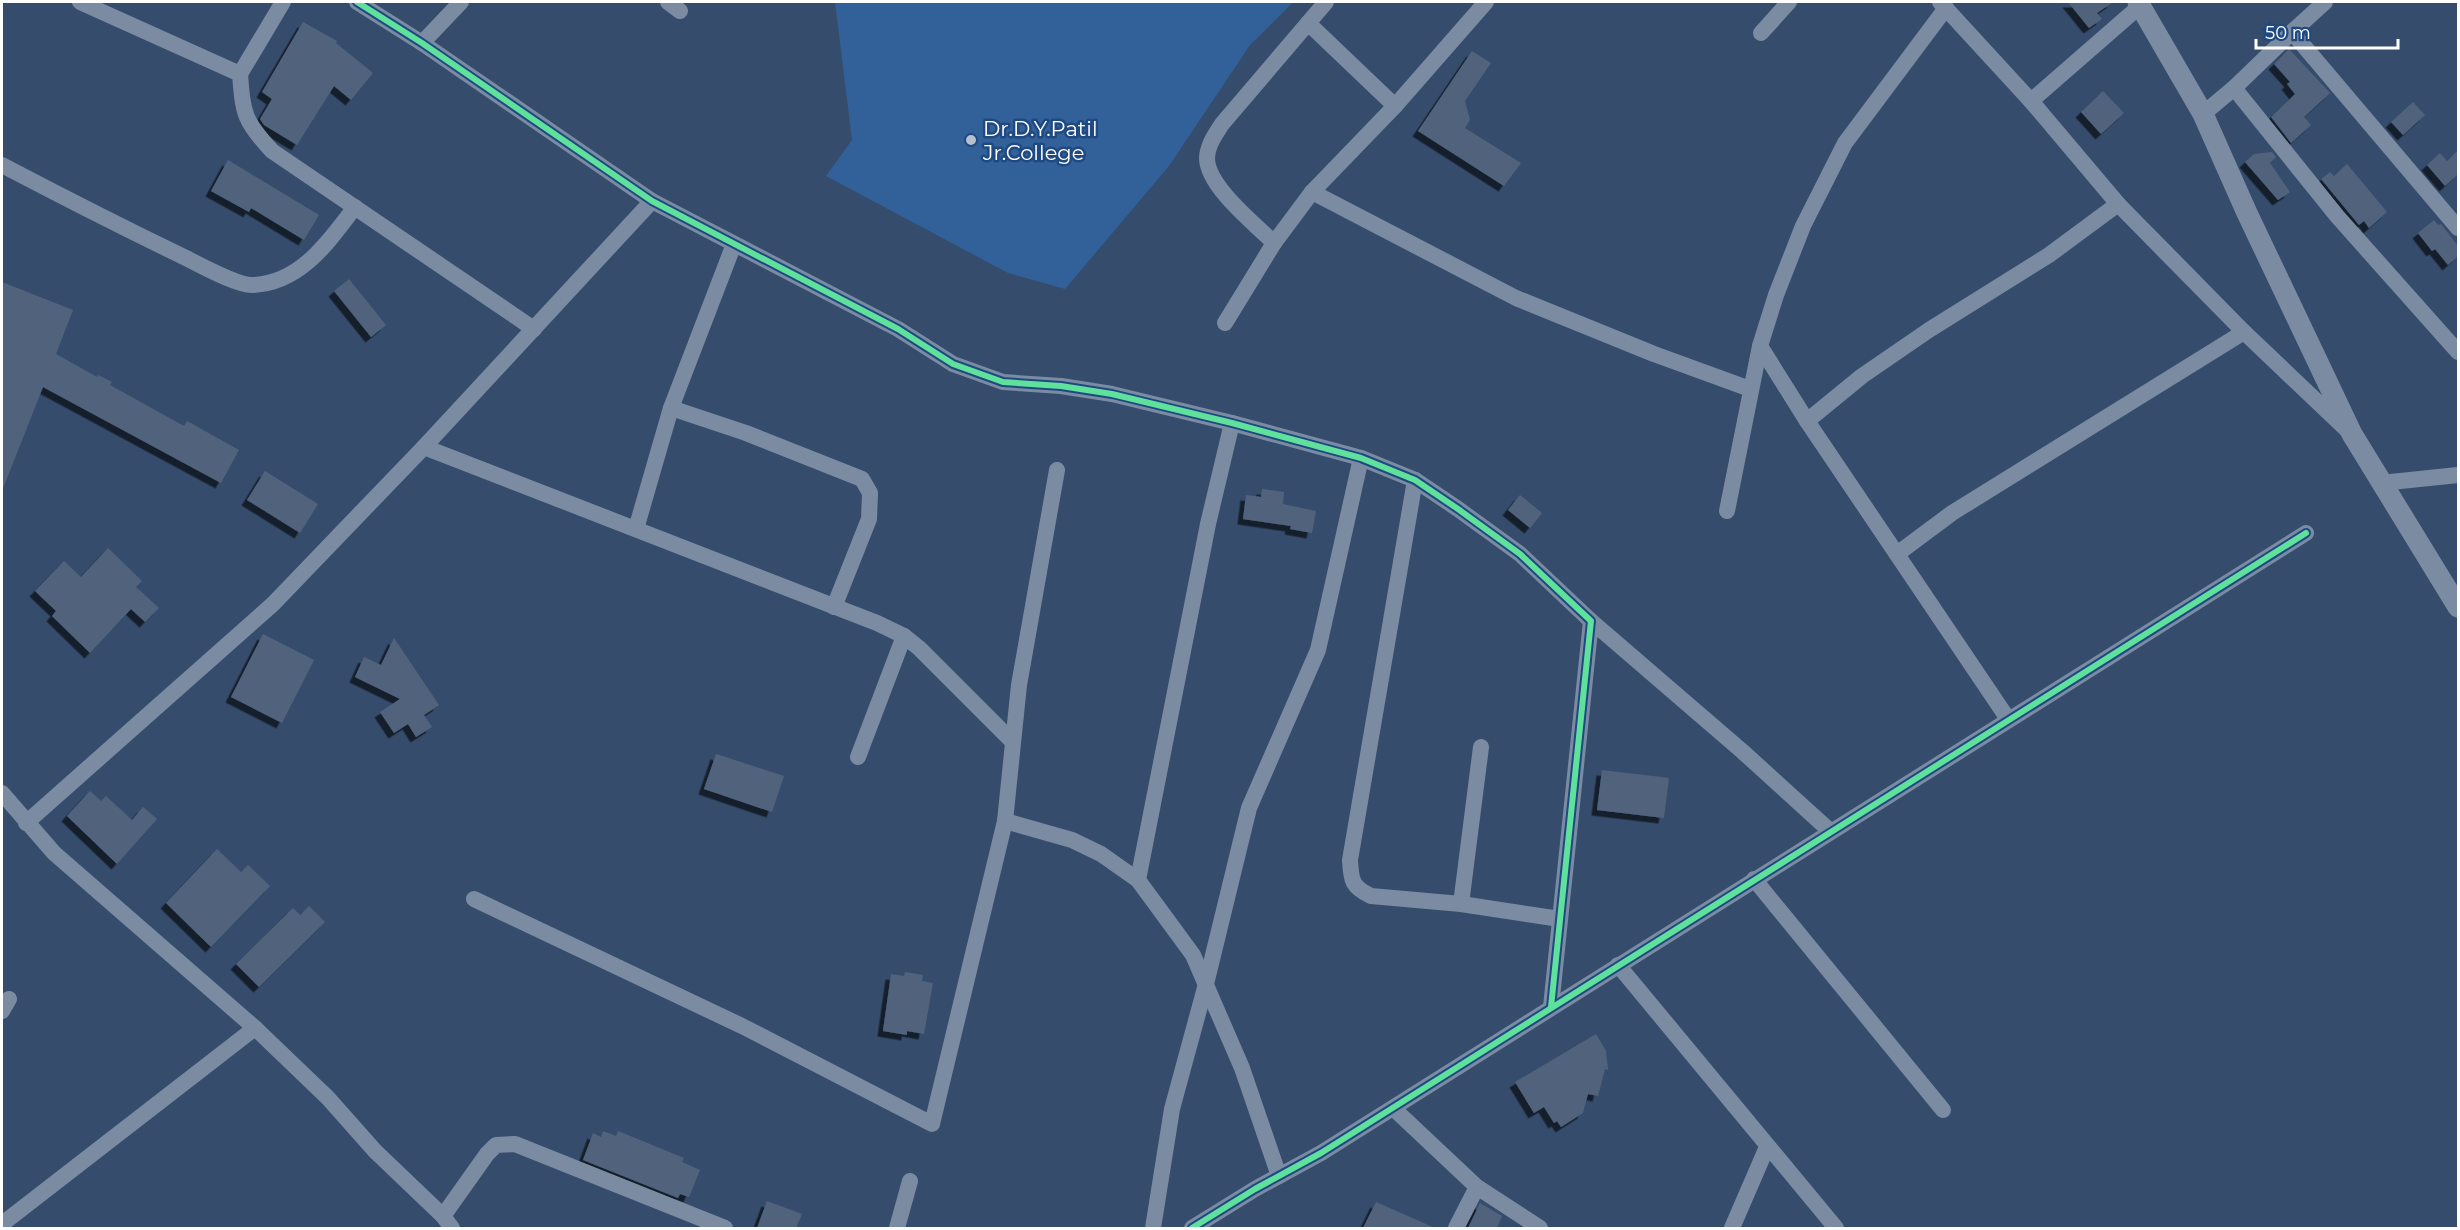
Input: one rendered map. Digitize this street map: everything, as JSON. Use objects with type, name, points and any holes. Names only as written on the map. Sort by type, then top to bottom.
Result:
[{"type":"street","points":[[80,2],[240,74]]},
{"type":"street","points":[[283,2],[240,74],[242,108],[254,131],[272,151],[534,329]]},
{"type":"street","points":[[357,2],[652,201],[898,329],[953,364],[1003,382],[1061,386],[1112,394],[1232,423],[1361,458],[1415,480],[1520,554],[1592,621],[1830,831]]},
{"type":"street","points":[[422,44],[461,2]]},
{"type":"street","points":[[1274,243],[1212,178],[1207,160],[1210,144],[1222,124],[1326,2]]},
{"type":"street","points":[[1225,323],[1274,243],[1312,192],[1395,106],[1486,2]]},
{"type":"street","points":[[1761,33],[1789,2]]},
{"type":"street","points":[[2203,114],[2234,88],[2325,2]]},
{"type":"street","points":[[2031,101],[2139,4],[2203,114],[2247,213],[2352,434],[2458,607]]},
{"type":"street","points":[[1727,512],[1760,346],[1776,295],[1803,226],[1845,143],[1943,5],[2031,101],[2118,204],[2244,332],[2352,434]]},
{"type":"street","points":[[1308,23],[1395,106]]},
{"type":"street","points":[[2292,32],[2458,228]]},
{"type":"street","points":[[2234,88],[2337,216],[2458,352]]},
{"type":"street","points":[[2,165],[108,221],[201,265],[252,286],[275,280],[301,268],[318,254],[355,207]]},
{"type":"street","points":[[1312,192],[1516,298],[1654,354],[1750,389]]},
{"type":"street","points":[[26,823],[273,604],[424,447],[652,201]]},
{"type":"street","points":[[1807,421],[1862,376],[1929,330],[2049,255],[2118,204]]},
{"type":"street","points":[[636,529],[671,408],[734,244]]},
{"type":"street","points":[[1897,554],[1952,513],[2244,332]]},
{"type":"street","points":[[1760,346],[1807,421],[2008,719]]},
{"type":"street","points":[[671,408],[746,433],[862,480],[870,493],[869,519],[834,607]]},
{"type":"street","points":[[1138,880],[1208,524],[1232,423]]},
{"type":"street","points":[[424,447],[904,636],[919,648],[1012,741]]},
{"type":"street","points":[[1153,1228],[1172,1108],[1206,984],[1249,808],[1318,650],[1361,458]]},
{"type":"street","points":[[474,899],[742,1026],[932,1124],[1005,821],[1018,685],[1057,470]]},
{"type":"street","points":[[2381,483],[2458,475]]},
{"type":"street","points":[[1415,480],[1350,860],[1351,877],[1358,889],[1371,896],[1461,904],[1560,919]]},
{"type":"street","points":[[1192,1228],[1393,1108],[2306,533]]},
{"type":"street","points":[[1551,1008],[1592,621]]},
{"type":"street","points":[[858,757],[904,636]]},
{"type":"street","points":[[1461,904],[1481,747]]},
{"type":"street","points":[[2,793],[54,853],[255,1028],[328,1098],[375,1151],[447,1222],[487,1154],[496,1146],[515,1144],[725,1228]]},
{"type":"street","points":[[1005,821],[1072,840],[1101,854],[1138,880],[1193,955],[1242,1068],[1279,1176]]},
{"type":"street","points":[[1755,879],[1943,1110]]},
{"type":"street","points":[[1618,965],[1836,1228]]},
{"type":"street","points":[[2,1224],[255,1028]]},
{"type":"street","points":[[1393,1108],[1477,1187],[1540,1228]]},
{"type":"street","points":[[1732,1228],[1767,1147]]},
{"type":"street","points":[[897,1228],[910,1181]]},
{"type":"street","points":[[1456,1228],[1477,1187]]},
{"type":"shaded area","name":"Dr.D.Y.Patil Jr.College","points":[[835,2],[1293,2],[1250,45],[1169,166],[1065,289],[1008,273],[826,176],[852,140]]},
{"type":"building","points":[[2068,2],[2113,2],[2097,13],[2102,19],[2089,28]]},
{"type":"building","points":[[303,22],[337,41],[336,43],[373,73],[351,100],[334,86],[297,145],[264,125],[260,119],[272,99],[262,92]]},
{"type":"building","points":[[2289,49],[2330,93],[2304,117],[2311,125],[2291,143],[2271,117],[2295,94],[2287,84],[2290,82],[2274,64]]},
{"type":"building","points":[[1472,51],[1491,63],[1465,101],[1470,120],[1465,128],[1521,163],[1504,186],[1418,131]]},
{"type":"building","points":[[2103,91],[2124,113],[2101,134],[2081,112]]},
{"type":"building","points":[[2413,102],[2425,115],[2403,135],[2391,122]]},
{"type":"building","points":[[2458,150],[2458,174],[2445,186],[2427,165],[2440,153],[2447,161]]},
{"type":"building","points":[[2272,152],[2276,157],[2270,163],[2290,192],[2278,200],[2245,162],[2254,154]]},
{"type":"building","points":[[228,160],[319,215],[304,240],[251,208],[249,212],[211,191]]},
{"type":"building","points":[[2347,164],[2387,212],[2369,228],[2364,221],[2359,225],[2321,179],[2330,172],[2334,176]]},
{"type":"building","points":[[2434,220],[2438,225],[2441,224],[2458,246],[2458,256],[2448,265],[2435,249],[2432,251],[2418,233]]},
{"type":"building","points":[[349,279],[386,325],[371,337],[334,291]]},
{"type":"building","points":[[2,282],[73,310],[56,354],[97,377],[98,375],[112,382],[110,385],[184,426],[187,421],[239,450],[221,483],[43,387],[2,491]]},
{"type":"building","points":[[265,471],[318,504],[300,533],[247,500]]},
{"type":"building","points":[[1262,489],[1284,492],[1283,504],[1316,511],[1312,533],[1290,529],[1291,526],[1243,519],[1246,495],[1261,497]]},
{"type":"building","points":[[1520,495],[1542,513],[1530,528],[1508,510]]},
{"type":"building","points":[[108,548],[142,581],[136,587],[159,608],[145,622],[131,609],[90,653],[52,616],[56,611],[35,591],[64,561],[81,577]]},
{"type":"building","points":[[263,634],[314,660],[282,723],[231,697]]},
{"type":"building","points":[[394,638],[439,705],[424,715],[432,727],[416,737],[408,724],[394,733],[380,712],[400,699],[355,677],[364,657],[381,665]]},
{"type":"building","points":[[716,754],[784,776],[772,812],[704,789]]},
{"type":"building","points":[[1602,770],[1669,778],[1664,818],[1597,810]]},
{"type":"building","points":[[90,791],[101,801],[106,796],[132,820],[143,807],[157,819],[117,864],[67,816]]},
{"type":"building","points":[[217,849],[241,872],[248,865],[270,886],[211,947],[166,903]]},
{"type":"building","points":[[309,906],[325,922],[259,987],[236,964],[293,908],[300,915]]},
{"type":"building","points":[[905,972],[923,975],[922,981],[933,983],[924,1034],[907,1031],[907,1035],[883,1031],[891,974],[904,976]]},
{"type":"building","points":[[1596,1034],[1606,1051],[1608,1070],[1605,1069],[1598,1096],[1588,1094],[1583,1113],[1561,1127],[1557,1121],[1554,1123],[1544,1107],[1534,1113],[1515,1082]]},
{"type":"building","points":[[603,1131],[616,1136],[618,1131],[684,1158],[682,1162],[700,1170],[689,1197],[680,1194],[678,1198],[583,1160],[593,1133],[601,1137]]},
{"type":"building","points":[[767,1201],[802,1214],[796,1228],[757,1228]]},
{"type":"building","points":[[1376,1202],[1435,1228],[1363,1228]]},
{"type":"building","points":[[1480,1203],[1502,1216],[1497,1228],[1468,1228]]},
{"type":"cycle path","points":[[357,2],[422,43],[652,201],[898,329],[953,364],[1003,382],[1061,386],[1112,394],[1361,458],[1415,480],[1520,554],[1591,621],[1551,1007]]},
{"type":"cycle path","points":[[1192,1228],[1255,1189],[1321,1153],[2306,533]]},
{"type":"place","name":"Dr.D.Y.Patil Jr.College","points":[[971,140]]}]
